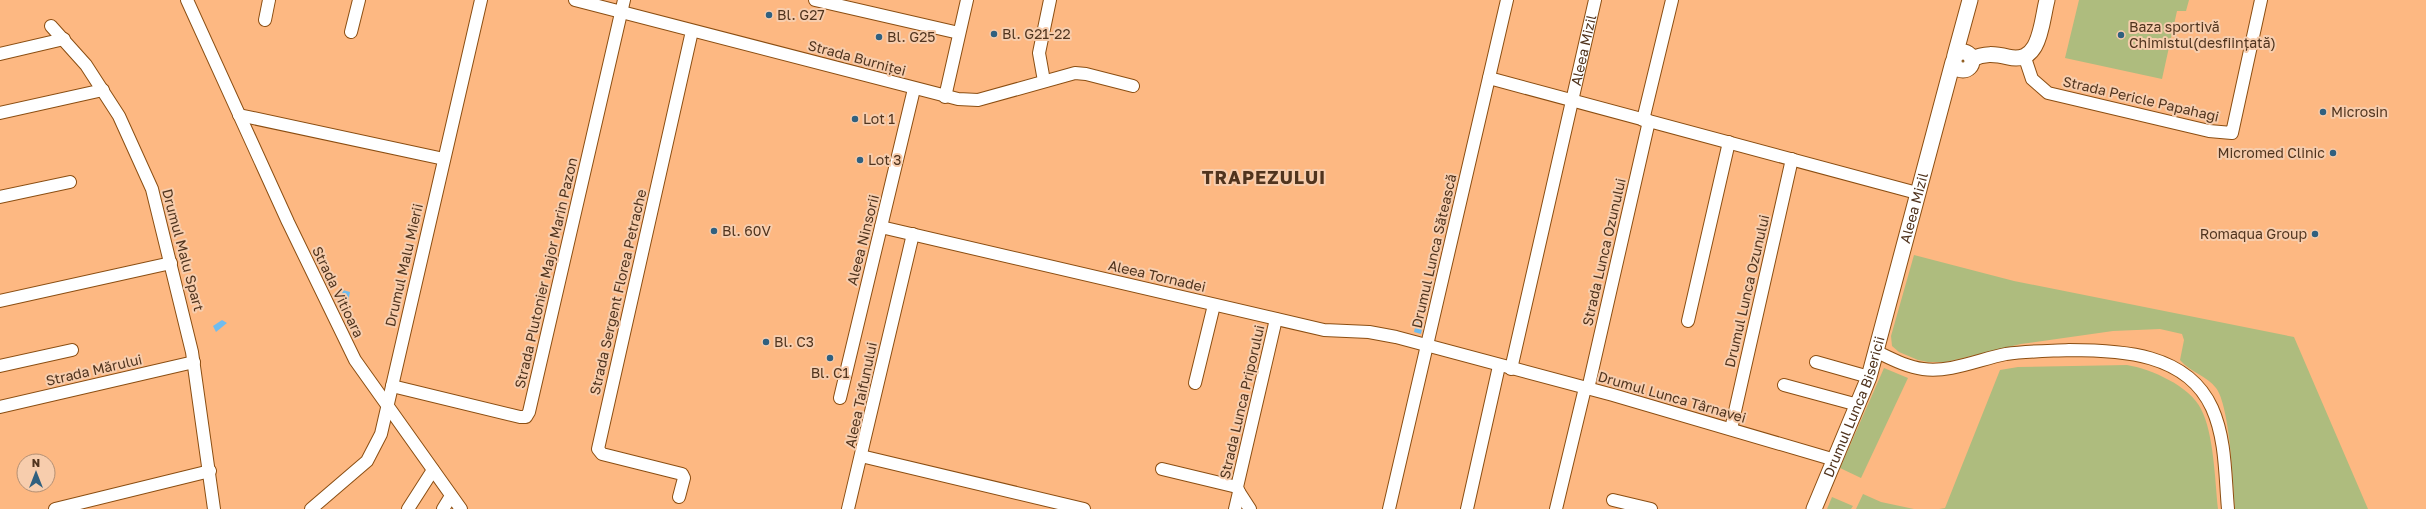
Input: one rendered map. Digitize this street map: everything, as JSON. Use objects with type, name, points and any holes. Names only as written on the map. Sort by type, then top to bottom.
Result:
[{"type":"street","name":"Strada Vitioara","points":[[187,0],[349,350],[461,509]]},
{"type":"street","points":[[265,20],[269,0]]},
{"type":"street","points":[[351,32],[359,0]]},
{"type":"street","name":"Drumul Malu Mierii","points":[[311,509],[359,470],[370,458],[381,434],[481,0]]},
{"type":"street","name":"Strada Burniței","points":[[575,0],[623,6],[692,31],[945,96],[978,100],[1044,81],[1080,73],[1133,86]]},
{"type":"street","points":[[815,0],[856,5],[959,33]]},
{"type":"street","points":[[945,96],[967,0]]},
{"type":"street","points":[[1044,81],[1038,53],[1050,0]]},
{"type":"street","name":"Drumul Lunca Sătească","points":[[1389,509],[1507,0]]},
{"type":"street","name":"Aleea Mizil","points":[[1572,101],[1595,0]]},
{"type":"street","name":"Strada Lunca Ozunului","points":[[1556,509],[1586,389],[1672,0]]},
{"type":"street","points":[[1970,0],[1961,61],[1988,54],[2016,59],[2025,58],[2033,52],[2036,45],[2046,0]]},
{"type":"street","name":"Strada Pericle Papahagi","points":[[2025,58],[2032,79],[2048,93],[2209,131],[2232,133],[2261,0]]},
{"type":"street","name":"Strada Plutonier Major Marin Pazon","points":[[392,386],[520,417],[526,417],[529,412],[623,6]]},
{"type":"street","name":"Drumul Malu Spart","points":[[51,26],[64,39],[103,90],[119,116],[148,178],[171,263],[194,362],[214,509]]},
{"type":"street","name":"Strada Sergent Florea Petrache","points":[[679,497],[684,478],[682,474],[602,454],[598,449],[692,31]]},
{"type":"street","points":[[0,54],[64,39]]},
{"type":"street","name":"Aleea Mizil","points":[[1887,302],[1939,114],[1961,61]]},
{"type":"street","points":[[1489,78],[1917,193]]},
{"type":"street","name":"Aleea Ninsorii","points":[[840,398],[914,89]]},
{"type":"street","points":[[0,113],[103,90]]},
{"type":"street","points":[[1467,509],[1505,368],[1572,101]]},
{"type":"street","points":[[239,115],[444,159]]},
{"type":"street","points":[[1688,321],[1729,142]]},
{"type":"street","name":"Drumul Lunca Ozunului","points":[[1731,429],[1792,159]]},
{"type":"street","points":[[0,197],[70,182]]},
{"type":"street","name":"Aleea Tornadei","points":[[881,227],[1335,332],[1383,334],[1428,346]]},
{"type":"street","name":"Aleea Taifunului","points":[[913,234],[861,456],[1084,509]]},
{"type":"street","points":[[0,301],[171,263]]},
{"type":"street","name":"Drumul Lunca Bisericii","points":[[1814,509],[1858,405],[1868,377],[1887,302]]},
{"type":"street","points":[[1195,383],[1214,305]]},
{"type":"street","name":"Strada Lunca Priporului","points":[[1238,490],[1276,319]]},
{"type":"street","name":"Drumul Lunca Târnavei","points":[[1428,346],[1731,429],[1835,460]]},
{"type":"street","points":[[0,366],[72,350]]},
{"type":"street","points":[[1875,351],[1904,364],[1931,370],[1952,367],[2007,354],[2051,351],[2118,352],[2139,354],[2162,362],[2187,377],[2205,396],[2211,407],[2222,443],[2228,509]]},
{"type":"street","name":"Strada Mărului","points":[[0,407],[194,362]]},
{"type":"street","points":[[1816,362],[1868,377]]},
{"type":"street","points":[[1784,385],[1858,405]]},
{"type":"street","points":[[848,509],[861,456]]},
{"type":"street","points":[[1162,469],[1238,490],[1250,509]]},
{"type":"street","points":[[408,509],[433,470]]},
{"type":"street","points":[[54,509],[210,472]]},
{"type":"street","points":[[1235,509],[1238,490]]},
{"type":"street","points":[[443,509],[451,496]]},
{"type":"street","points":[[1613,500],[1651,509]]},
{"type":"green space","name":"Baza sportivă Chimistul(desființată)","points":[[2079,0],[2189,0],[2186,11],[2177,11],[2162,79],[2065,58]]},
{"type":"green space","points":[[1963,53],[1967,55],[1968,65],[1962,68],[1958,66]]},
{"type":"green space","points":[[1914,255],[2014,281],[2294,337],[2368,509],[2235,509],[2228,428],[2221,397],[2212,384],[2180,360],[2184,340],[2182,334],[2160,329],[2113,331],[2021,344],[1946,362],[1928,362],[1918,360],[1899,352],[1892,346],[1891,336]]},
{"type":"green space","points":[[2127,365],[2147,370],[2169,380],[2188,393],[2196,401],[2201,409],[2209,431],[2215,472],[2218,509],[1939,509],[1945,508],[2000,370],[2018,367]]},
{"type":"green space","points":[[1884,368],[1908,378],[1861,478],[1840,468]]},
{"type":"green space","points":[[1863,494],[1881,502],[1914,509],[1856,509]]},
{"type":"green space","points":[[1832,497],[1853,506],[1851,509],[1827,509]]},
{"type":"water","points":[[343,290],[350,292],[347,307],[339,305]]},
{"type":"water","points":[[1417,319],[1424,320],[1421,334],[1414,332]]},
{"type":"water","points":[[222,320],[227,323],[216,332],[213,326]]},
{"type":"place","name":"Bl. G27","points":[[769,15]]},
{"type":"place","name":"Bl. G21-22","points":[[994,34]]},
{"type":"place","name":"Baza sportivă Chimistul(desființată)","points":[[2121,35]]},
{"type":"place","name":"Bl. G25","points":[[879,37]]},
{"type":"place","name":"Microsin","points":[[2323,112]]},
{"type":"place","name":"Lot 1","points":[[855,119]]},
{"type":"place","name":"Micromed Clinic","points":[[2333,153]]},
{"type":"place","name":"Lot 3","points":[[860,160]]},
{"type":"place","name":"Bl. 60V","points":[[714,231]]},
{"type":"place","name":"Romaqua Group","points":[[2315,234]]},
{"type":"place","name":"Bl. C3","points":[[766,342]]},
{"type":"place","name":"Bl. C1","points":[[830,358]]},
{"type":"district","name":"TRAPEZULUI","points":[[1264,178]]}]
